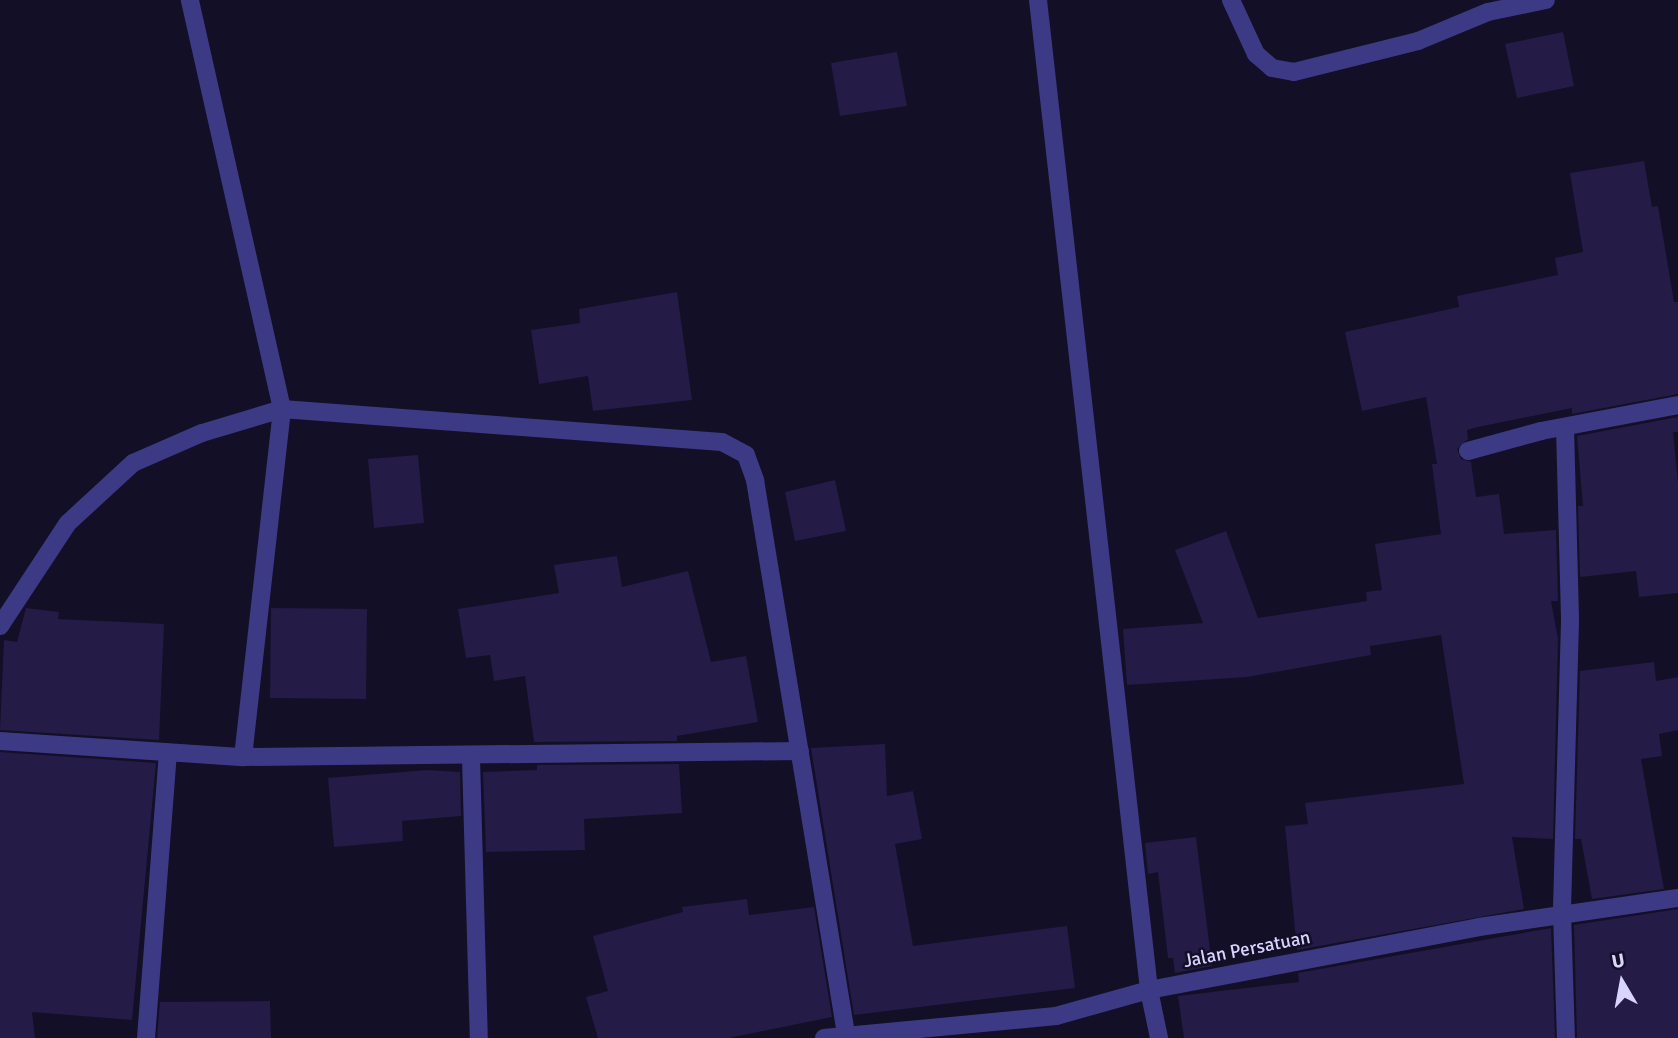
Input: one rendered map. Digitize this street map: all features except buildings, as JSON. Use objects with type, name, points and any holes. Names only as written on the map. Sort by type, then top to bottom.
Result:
[{"type":"street","points":[[190,0],[282,409],[243,757]]},
{"type":"street","points":[[1038,0],[1149,990],[1159,1038]]},
{"type":"street","points":[[1231,0],[1256,54],[1272,68],[1293,72],[1418,41],[1488,12],[1546,0]]},
{"type":"street","points":[[1468,451],[1565,427],[1678,405]]},
{"type":"street","points":[[0,626],[68,523],[133,463],[202,433],[282,409],[722,442],[746,455],[755,480],[846,1034]]},
{"type":"street","points":[[1565,427],[1570,622],[1562,913],[1566,1038]]},
{"type":"street","points":[[0,741],[243,757],[471,758],[800,751]]},
{"type":"street","points":[[146,1038],[168,753]]},
{"type":"street","points":[[471,758],[479,1038]]},
{"type":"street","name":"Jalan Persatuan","points":[[824,1038],[1056,1016],[1149,990],[1562,913],[1678,898]]}]
